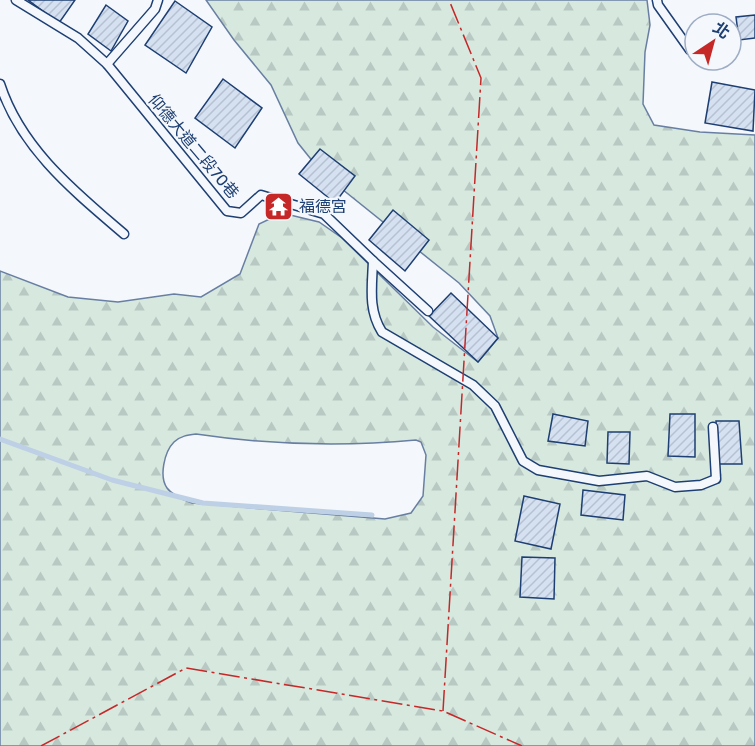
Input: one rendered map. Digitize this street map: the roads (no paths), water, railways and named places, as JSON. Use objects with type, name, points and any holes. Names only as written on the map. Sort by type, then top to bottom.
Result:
[{"type":"lane","name":"仰德大道二段70巷","points":[[16,0],[78,39],[107,64],[227,211],[240,213],[261,195],[324,214],[373,261]]},
{"type":"lane","points":[[107,64],[155,9],[158,0]]},
{"type":"lane","points":[[657,0],[658,5],[683,40]]},
{"type":"lane","points":[[0,84],[22,129],[54,174],[124,234]]},
{"type":"lane","points":[[373,261],[428,311]]},
{"type":"lane","points":[[373,261],[371,298],[374,319],[382,332],[473,385],[495,406],[523,461],[530,466],[557,475],[599,481],[647,476],[675,487],[701,485],[716,479],[713,428]]},
{"type":"waterway","points":[[0,439],[112,480],[203,503],[372,515]]},
{"type":"place","name":"福德宮","points":[[278,206]]}]
